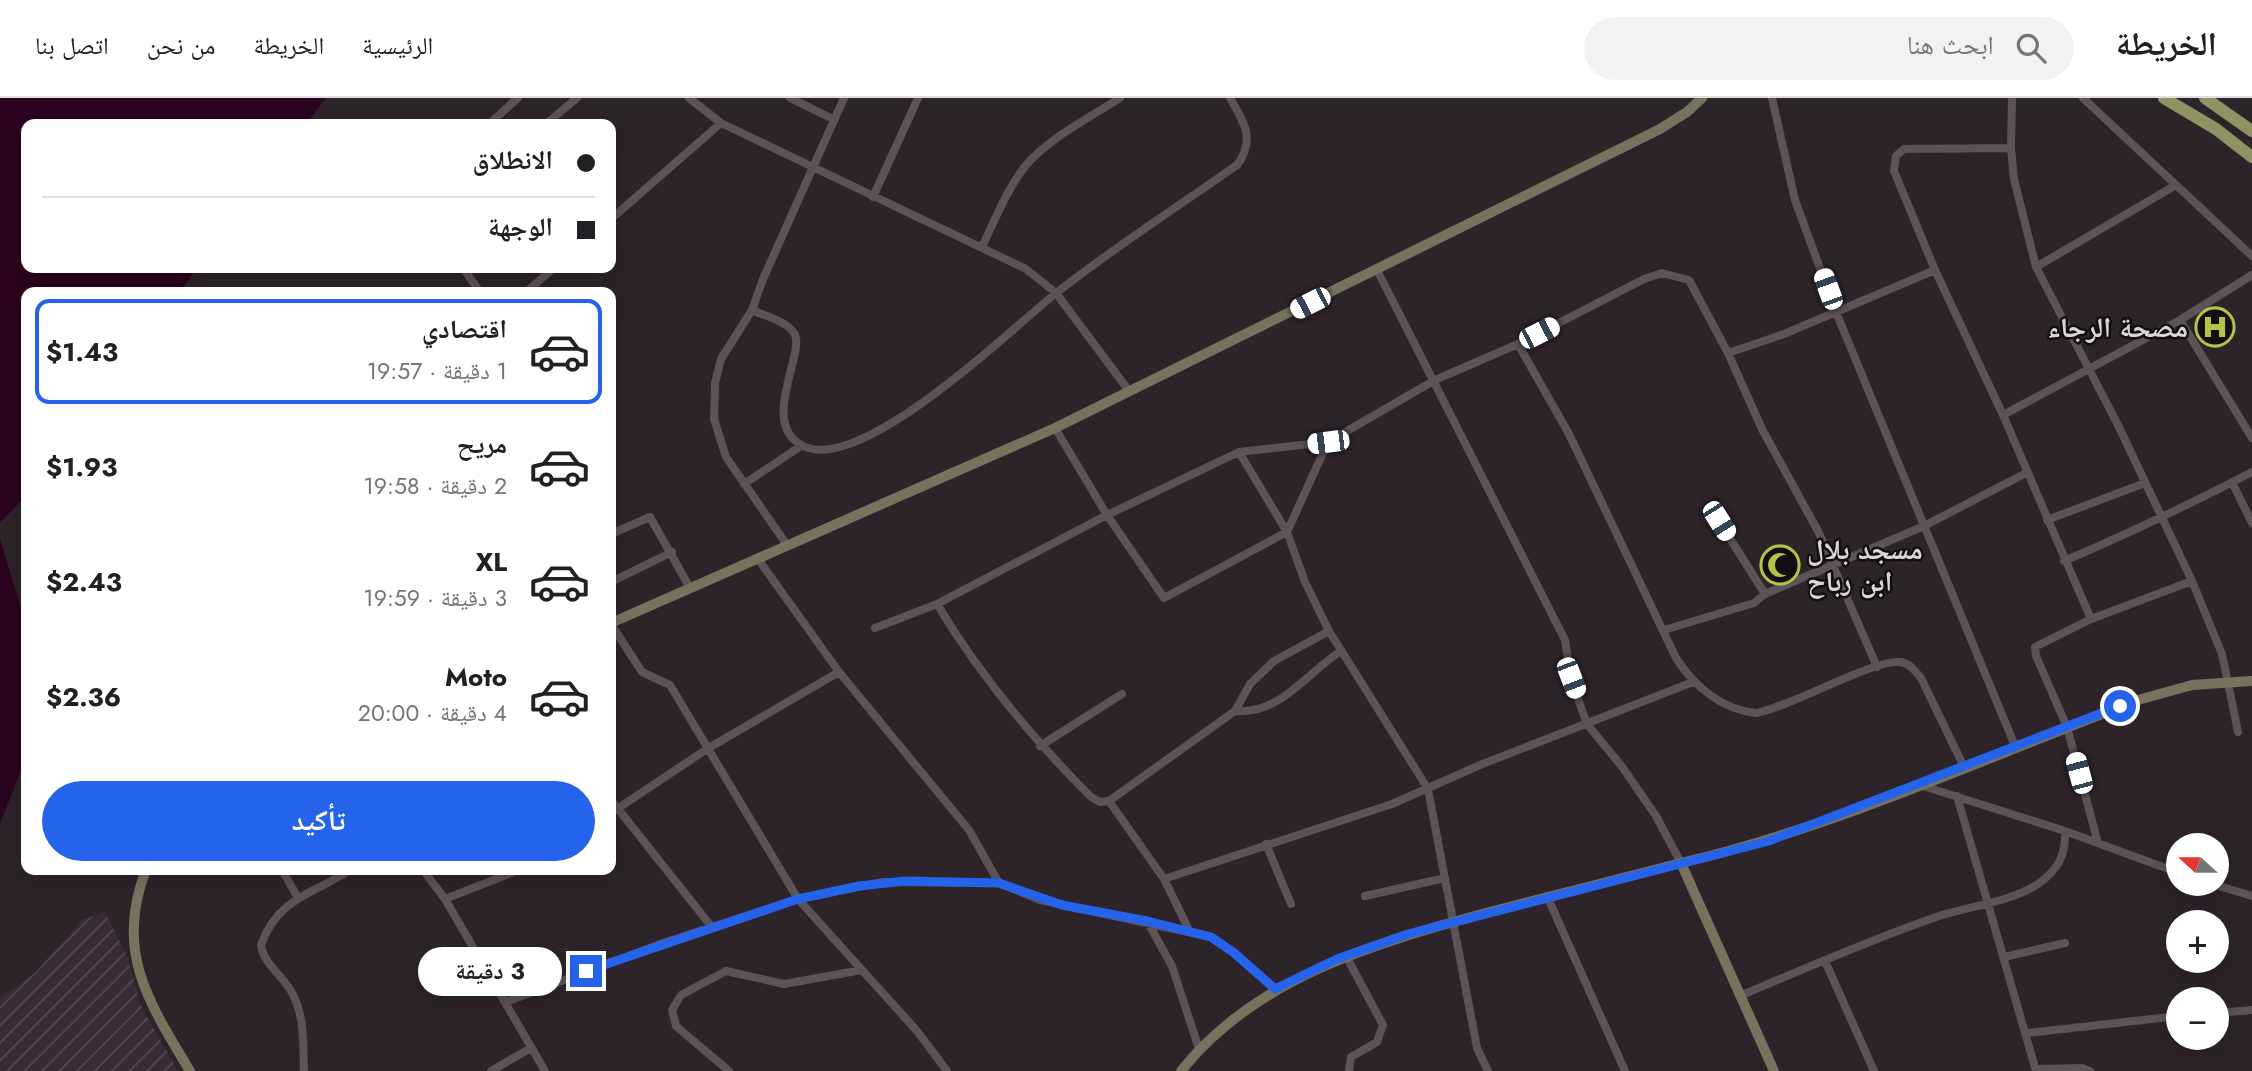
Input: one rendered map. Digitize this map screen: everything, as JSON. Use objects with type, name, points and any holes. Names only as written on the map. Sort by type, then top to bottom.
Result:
[{"type":"main road","points":[[2164,98],[2216,128],[2252,157]]},
{"type":"main road","points":[[2205,98],[2252,131]]},
{"type":"street","points":[[495,119],[518,98]]},
{"type":"street","points":[[552,119],[577,98]]},
{"type":"street","points":[[790,98],[833,119]]},
{"type":"street","points":[[788,545],[744,484],[721,445],[714,419],[713,395],[721,359],[752,310],[763,279],[844,98]]},
{"type":"street","points":[[873,197],[918,98]]},
{"type":"street","points":[[982,247],[1012,186],[1027,165],[1049,145],[1120,98]]},
{"type":"street","points":[[752,310],[786,326],[797,338],[797,348],[786,383],[784,418],[791,435],[801,446],[817,450],[836,449],[874,432],[927,401],[1056,293],[1237,165],[1248,145],[1248,134],[1230,98]]},
{"type":"street","points":[[616,622],[1055,428],[1660,130],[1702,98]]},
{"type":"street","points":[[1772,98],[1795,200],[1836,312],[2015,746]]},
{"type":"street","points":[[2012,98],[2011,148],[2017,198],[2036,267],[2089,368],[2192,581],[2222,654],[2230,681],[2238,732]]},
{"type":"street","points":[[2083,98],[2252,256]]},
{"type":"street","points":[[694,100],[721,123],[812,169],[1026,269],[1056,293],[1129,391]]},
{"type":"street","points":[[616,215],[721,123]]},
{"type":"street","points":[[2011,148],[1904,149],[1896,156],[1894,171],[1934,270],[2003,415],[2091,619]]},
{"type":"street","points":[[2036,267],[2176,185]]},
{"type":"street","points":[[1377,270],[1565,640],[1571,678],[1587,724],[1643,796],[1681,863],[1774,1071]]},
{"type":"street","points":[[1728,354],[1934,270]]},
{"type":"street","points":[[532,287],[548,273]]},
{"type":"street","points":[[875,628],[937,604],[1107,515],[1239,452],[1328,442],[1435,380],[1518,344],[1644,279],[1661,273],[1689,280],[1728,354],[1762,429],[1794,484],[1835,565],[1877,667]]},
{"type":"street","points":[[2003,415],[2180,320],[2252,275]]},
{"type":"street","points":[[2180,320],[2252,438]]},
{"type":"street","points":[[1518,344],[1569,434],[1676,658],[1693,682],[1741,712],[1756,713],[1877,667],[1898,662],[1913,668],[1964,767]]},
{"type":"street","points":[[1055,428],[1107,515],[1164,598],[1287,531],[1328,442]]},
{"type":"street","points":[[744,484],[801,446]]},
{"type":"street","points":[[1239,452],[1287,531],[1329,631],[1428,789],[1477,1048],[1488,1071]]},
{"type":"street","points":[[1664,631],[1754,603],[1765,594],[1924,526],[2028,472]]},
{"type":"street","points":[[2064,561],[2161,518],[2252,472]]},
{"type":"street","points":[[2232,482],[2252,523]]},
{"type":"street","points":[[2047,520],[2145,483]]},
{"type":"street","points":[[616,532],[650,517],[691,587]]},
{"type":"street","points":[[1719,521],[1765,594]]},
{"type":"street","points":[[616,580],[672,552]]},
{"type":"street","points":[[758,559],[839,672],[969,830],[999,883]]},
{"type":"street","points":[[2098,843],[2067,727],[2034,651],[2038,643],[2091,619],[2192,581]]},
{"type":"street","points":[[937,604],[982,676],[1040,746],[1091,797],[1100,802],[1109,801],[1235,711],[1257,675],[1274,661],[1329,631]]},
{"type":"street","points":[[616,632],[642,671],[670,685],[798,899],[917,1031],[947,1071]]},
{"type":"street","points":[[1235,711],[1259,711],[1276,703],[1341,651]]},
{"type":"street","points":[[616,809],[707,749],[839,672]]},
{"type":"street","points":[[1181,1071],[1199,1049],[1275,989],[1346,956],[1453,922],[1769,841],[2138,699],[2192,685],[2252,681]]},
{"type":"street","points":[[1164,879],[1428,789],[1480,765],[1693,682]]},
{"type":"street","points":[[1040,746],[1122,694]]},
{"type":"street","points":[[1920,785],[2065,831],[2166,868]]},
{"type":"street","points":[[1956,796],[1986,904],[2028,1033],[2036,1070],[2082,1068],[2090,1071]]},
{"type":"street","points":[[1109,801],[1164,879],[1189,932]]},
{"type":"street","points":[[616,812],[710,926]]},
{"type":"street","points":[[1742,995],[1937,917],[1986,904],[2036,885],[2057,868],[2065,846],[2065,831]]},
{"type":"street","points":[[1266,844],[1291,904]]},
{"type":"street","points":[[145,875],[134,919],[142,985],[190,1071]]},
{"type":"street","points":[[285,875],[297,896]]},
{"type":"street","points":[[304,1071],[304,1043],[297,1003],[290,989],[263,954],[261,946],[275,921],[297,896],[334,875]]},
{"type":"street","points":[[426,875],[445,899],[545,1071]]},
{"type":"street","points":[[445,899],[506,875]]},
{"type":"street","points":[[1365,896],[1445,878]]},
{"type":"street","points":[[506,1002],[710,926],[798,899],[883,882],[999,883],[1051,902],[1211,937],[1233,952],[1275,989]]},
{"type":"street","points":[[2230,889],[2252,896]]},
{"type":"street","points":[[1547,897],[1625,1071]]},
{"type":"street","points":[[1147,921],[1172,966],[1199,1049]]},
{"type":"street","points":[[2004,957],[2066,943]]},
{"type":"street","points":[[1346,956],[1383,1026],[1377,1042],[1351,1057],[1349,1071]]},
{"type":"street","points":[[1825,961],[1874,1071]]},
{"type":"street","points":[[729,1071],[676,1026],[672,1010],[681,995],[726,971],[784,984],[862,970]]},
{"type":"street","points":[[2229,1012],[2252,1010]]},
{"type":"street","points":[[2028,1033],[2166,1017]]},
{"type":"street","points":[[491,1071],[531,1048]]},
{"type":"shaded area","points":[[0,98],[326,98],[310,119],[21,119],[21,273],[193,273],[184,287],[21,287],[21,501],[0,522]]},
{"type":"shaded area","points":[[0,539],[21,608],[21,771],[0,824]]},
{"type":"shaded area","points":[[105,912],[127,956],[141,1006],[178,1071],[0,1071],[0,999],[35,973],[82,920]]},
{"type":"place","name":"مصحة الرجاء","points":[[2215,327]]},
{"type":"place","name":"مسجد بلال ابن رباح","points":[[1780,565]]},
{"type":"route","points":[[586,971],[710,926],[798,899],[859,886],[905,881],[999,883],[1040,900],[1084,911],[1168,925],[1211,937],[1233,952],[1275,989],[1337,959],[1408,934],[1769,841],[1899,794],[2120,706]]}]
